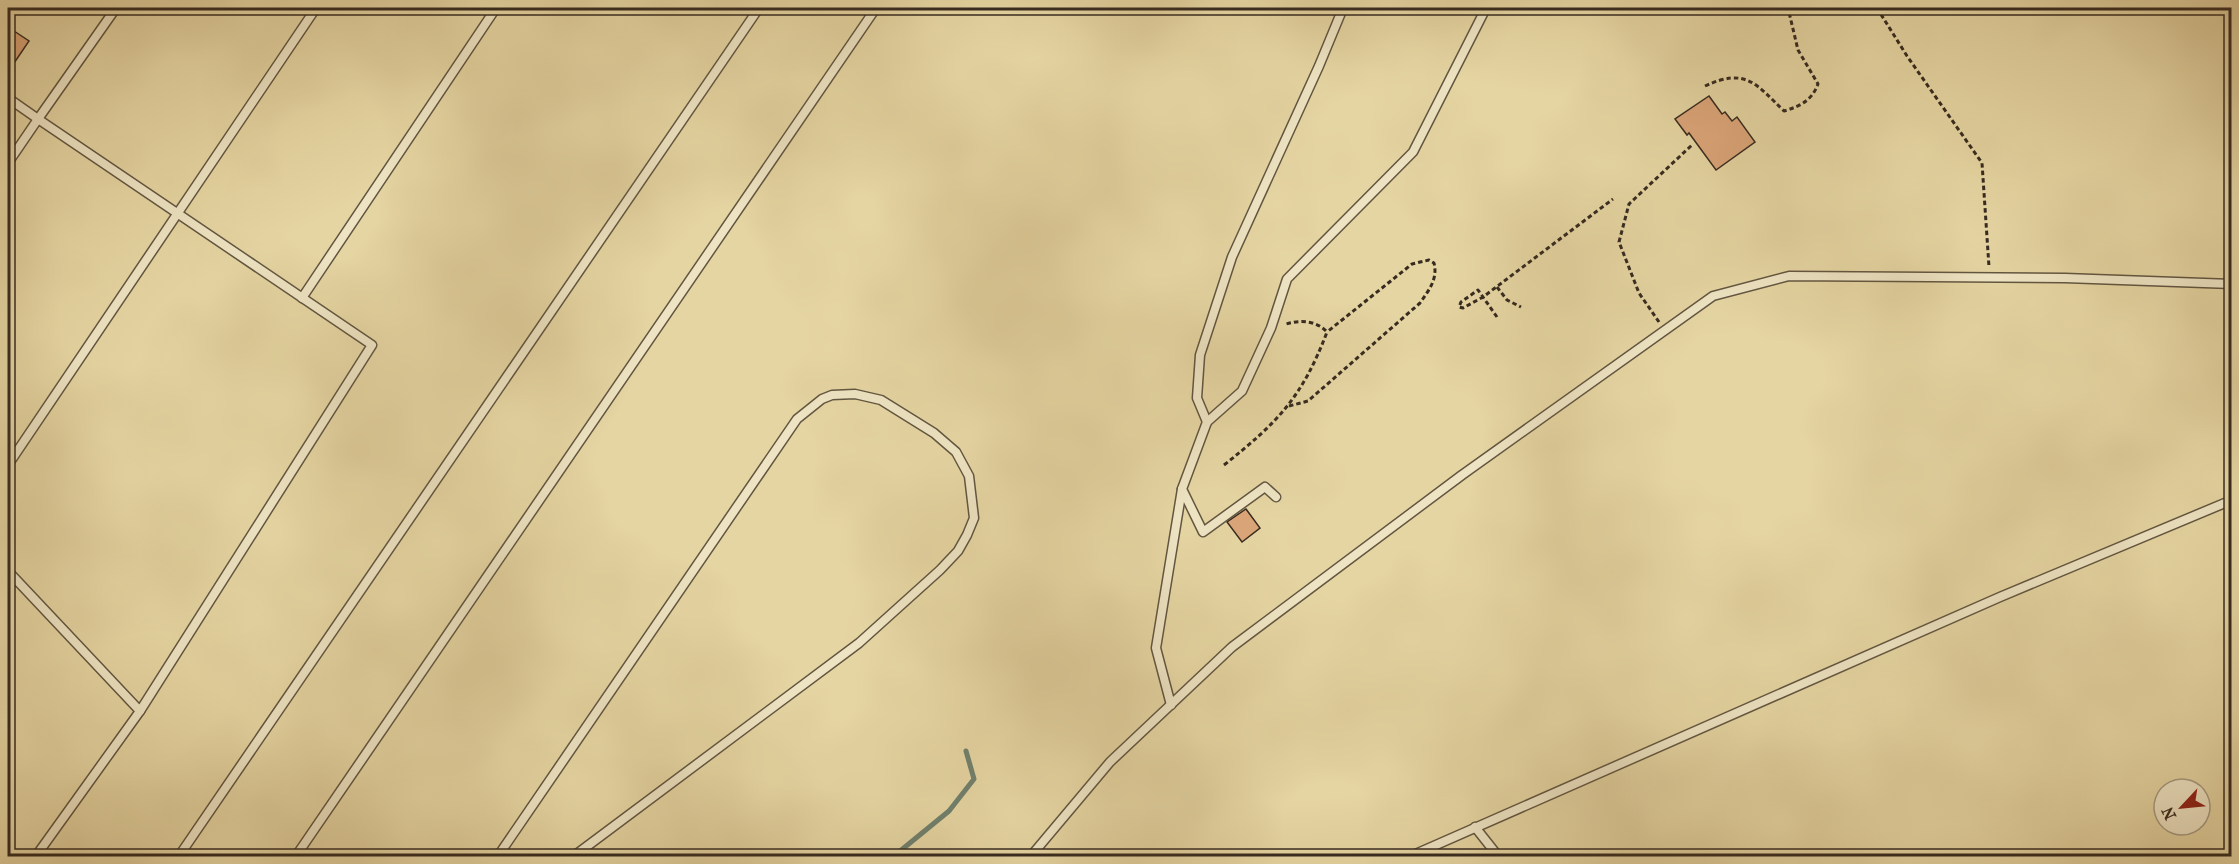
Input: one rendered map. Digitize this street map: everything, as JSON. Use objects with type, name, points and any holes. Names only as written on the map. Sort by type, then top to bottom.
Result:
[{"type":"lane","points":[[8,164],[116,8]]},
{"type":"lane","points":[[8,465],[316,8]]},
{"type":"lane","points":[[302,297],[496,8]]},
{"type":"lane","points":[[179,856],[759,8]]},
{"type":"lane","points":[[296,856],[876,8]]},
{"type":"lane","points":[[1207,423],[1197,398],[1200,355],[1232,257],[1343,8]]},
{"type":"lane","points":[[1171,705],[1156,648],[1182,489],[1207,423],[1242,390],[1271,328],[1287,279],[1413,152],[1486,8]]},
{"type":"lane","points":[[8,98],[372,345],[140,711],[36,856]]},
{"type":"lane","points":[[1031,856],[1110,762],[1242,640],[1462,475],[1713,296],[1789,276],[1989,277],[2232,284]]},
{"type":"lane","points":[[498,856],[797,419],[822,399],[832,395],[867,395],[881,400],[945,441],[960,458],[969,476],[974,518],[958,551],[859,643],[574,856]]},
{"type":"lane","points":[[1182,489],[1203,532],[1265,487],[1276,497]]},
{"type":"lane","points":[[1411,856],[2000,597],[2232,500]]},
{"type":"lane","points":[[8,571],[140,711]]},
{"type":"lane","points":[[1475,827],[1498,856]]},
{"type":"path","points":[[1706,86],[1718,80],[1738,76],[1756,84],[1784,111],[1800,105],[1813,96],[1818,84],[1798,50],[1788,8]]},
{"type":"path","points":[[1877,8],[1907,56],[1982,163],[1988,221],[1989,277]]},
{"type":"path","points":[[1665,330],[1639,293],[1619,242],[1629,204],[1693,144]]},
{"type":"path","points":[[1497,317],[1483,297],[1478,290],[1461,302],[1460,309],[1483,297],[1613,199]]},
{"type":"path","points":[[1224,465],[1269,429],[1289,406],[1327,332],[1412,264],[1429,260],[1434,263],[1436,270],[1433,284],[1420,303],[1308,401],[1289,406]]},
{"type":"path","points":[[1497,287],[1507,300],[1521,307]]},
{"type":"path","points":[[1271,328],[1304,321],[1327,332]]},
{"type":"building","points":[[8,27],[29,41],[8,72]]},
{"type":"building","points":[[1709,96],[1722,114],[1725,112],[1732,121],[1737,117],[1755,142],[1716,170],[1689,133],[1687,135],[1675,119]]},
{"type":"building","points":[[1246,509],[1260,528],[1242,542],[1227,522]]},
{"type":"waterway","points":[[894,856],[949,811],[974,779],[966,751]]}]
